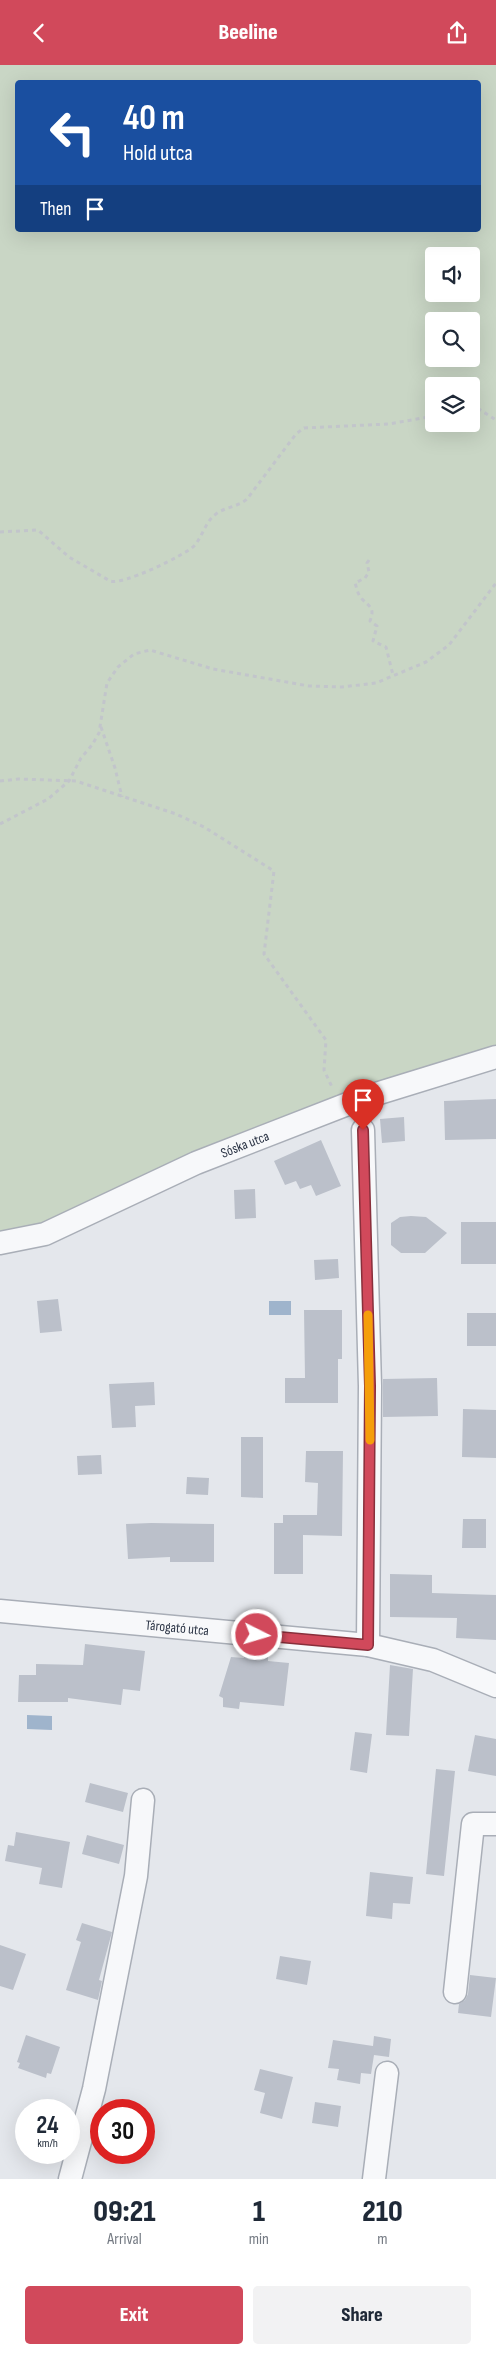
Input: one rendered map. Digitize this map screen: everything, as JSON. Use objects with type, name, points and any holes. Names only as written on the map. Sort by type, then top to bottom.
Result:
[{"type":"street","name":"Sóska utca","points":[[0,1243],[45,1234],[196,1163],[342,1107],[429,1077],[496,1057]]},
{"type":"street","points":[[363,1130],[370,1386],[368,1645]]},
{"type":"street","name":"Tárogató utca","points":[[0,1611],[368,1645],[433,1660],[496,1686]]},
{"type":"street","points":[[70,2179],[94,2089],[136,1876],[143,1800]]},
{"type":"street","points":[[455,1992],[473,1824],[496,1824]]},
{"type":"street","points":[[374,2179],[387,2073]]},
{"type":"path","points":[[480,410],[496,420]]},
{"type":"path","points":[[0,532],[38,530],[69,557],[110,581],[117,583],[137,577],[191,548],[213,515],[238,505],[247,499],[296,434],[304,428],[389,424],[425,418]]},
{"type":"path","points":[[370,560],[366,563],[369,572],[364,578],[355,583],[358,595],[370,605],[373,613],[370,621],[377,626],[372,641],[386,647],[393,675]]},
{"type":"path","points":[[0,824],[48,799],[69,781],[80,758],[92,745],[101,727],[107,683],[125,660],[141,651],[159,652],[213,669],[309,686],[355,686],[376,683],[426,662],[449,645],[496,583]]},
{"type":"path","points":[[101,727],[116,768],[122,797]]},
{"type":"path","points":[[0,781],[19,779],[69,781],[176,814],[197,824],[274,871],[264,954],[326,1040],[324,1070],[342,1107]]},
{"type":"green space","points":[[0,65],[496,65],[496,1055],[24,1234],[0,1237]]},
{"type":"water","points":[[269,1301],[291,1301],[291,1315],[269,1315]]},
{"type":"water","points":[[27,1715],[52,1716],[52,1730],[27,1729]]},
{"type":"building","points":[[496,1099],[496,1139],[445,1140],[444,1101]]},
{"type":"building","points":[[404,1117],[405,1141],[382,1143],[380,1119]]},
{"type":"building","points":[[321,1140],[341,1186],[316,1196],[311,1185],[300,1189],[296,1181],[285,1185],[274,1161]]},
{"type":"building","points":[[255,1189],[256,1218],[235,1219],[234,1190]]},
{"type":"building","points":[[400,1217],[426,1217],[447,1233],[425,1253],[401,1253],[391,1245],[391,1223]]},
{"type":"building","points":[[461,1222],[496,1222],[496,1264],[461,1264]]},
{"type":"building","points":[[338,1259],[339,1278],[315,1280],[314,1260]]},
{"type":"building","points":[[58,1299],[62,1331],[40,1333],[37,1301]]},
{"type":"building","points":[[304,1310],[342,1310],[342,1359],[338,1359],[338,1403],[285,1403],[285,1378],[305,1378]]},
{"type":"building","points":[[467,1313],[496,1313],[496,1346],[467,1346]]},
{"type":"building","points":[[437,1378],[438,1416],[383,1417],[383,1379]]},
{"type":"building","points":[[154,1382],[155,1405],[135,1406],[136,1427],[112,1428],[109,1384]]},
{"type":"building","points":[[463,1409],[496,1410],[496,1458],[462,1457]]},
{"type":"building","points":[[241,1437],[263,1437],[263,1498],[241,1497]]},
{"type":"building","points":[[306,1451],[343,1451],[342,1536],[303,1535],[303,1574],[274,1574],[274,1523],[283,1523],[283,1515],[317,1515],[318,1483],[305,1482]]},
{"type":"building","points":[[101,1455],[102,1474],[78,1475],[77,1456]]},
{"type":"building","points":[[187,1477],[209,1478],[208,1495],[186,1494]]},
{"type":"building","points":[[463,1519],[486,1519],[486,1548],[462,1548]]},
{"type":"building","points":[[126,1524],[214,1524],[214,1562],[170,1562],[170,1557],[128,1559]]},
{"type":"building","points":[[390,1574],[432,1575],[432,1593],[496,1595],[496,1640],[456,1638],[457,1618],[390,1617]]},
{"type":"building","points":[[85,1644],[145,1651],[140,1691],[123,1689],[121,1705],[68,1698],[68,1702],[18,1702],[19,1675],[36,1675],[36,1664],[83,1665]]},
{"type":"building","points":[[245,1654],[268,1656],[268,1661],[289,1663],[284,1706],[240,1702],[239,1709],[223,1707],[223,1698],[219,1696],[231,1657],[244,1658]]},
{"type":"building","points":[[390,1665],[413,1669],[409,1736],[386,1735]]},
{"type":"building","points":[[355,1732],[372,1734],[367,1773],[350,1770]]},
{"type":"building","points":[[475,1735],[496,1739],[496,1776],[468,1771]]},
{"type":"building","points":[[436,1769],[455,1771],[444,1876],[426,1874]]},
{"type":"building","points":[[90,1783],[128,1793],[123,1812],[85,1802]]},
{"type":"building","points":[[16,1832],[70,1842],[62,1888],[39,1884],[42,1868],[5,1861],[8,1845],[14,1846]]},
{"type":"building","points":[[87,1835],[124,1845],[119,1864],[82,1854]]},
{"type":"building","points":[[370,1872],[413,1877],[410,1904],[393,1903],[392,1919],[366,1916]]},
{"type":"building","points":[[82,1923],[112,1932],[99,1980],[102,1981],[98,2000],[66,1990],[81,1942],[76,1940]]},
{"type":"building","points":[[0,1945],[26,1954],[13,1990],[0,1986]]},
{"type":"building","points":[[280,1956],[311,1961],[307,1985],[276,1979]]},
{"type":"building","points":[[470,1975],[496,1978],[491,2017],[458,2013],[459,2004],[465,2000],[468,1994]]},
{"type":"building","points":[[26,2035],[60,2047],[51,2074],[47,2073],[46,2078],[18,2068],[20,2063],[17,2062]]},
{"type":"building","points":[[374,2036],[391,2039],[389,2057],[374,2055],[371,2074],[361,2073],[360,2084],[337,2080],[339,2069],[328,2068],[333,2040],[373,2046]]},
{"type":"building","points":[[260,2069],[293,2077],[282,2119],[260,2113],[265,2093],[254,2090]]},
{"type":"building","points":[[315,2102],[341,2106],[338,2127],[312,2123]]},
{"type":"slow traffic","points":[[368,1315],[370,1440]]},
{"type":"route","points":[[257,1635],[368,1645],[370,1386],[363,1130]]}]
